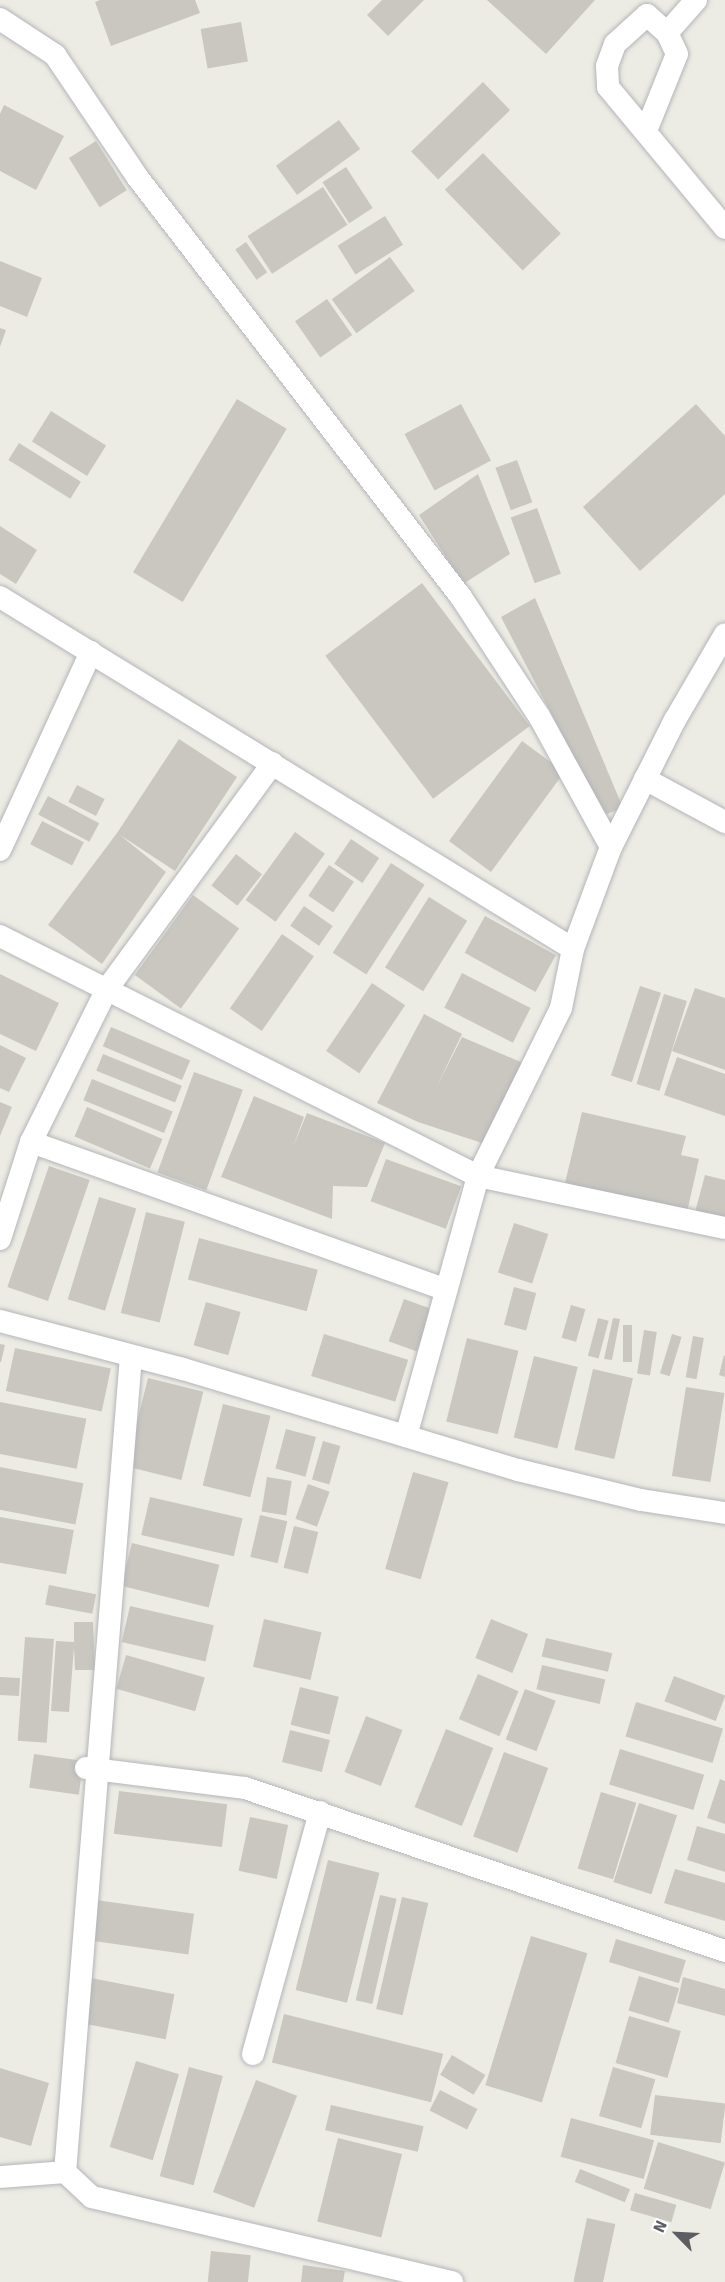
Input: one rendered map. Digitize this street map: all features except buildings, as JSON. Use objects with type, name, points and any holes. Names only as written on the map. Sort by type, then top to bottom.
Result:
[{"type":"street","points":[[667,33],[696,0]]},
{"type":"street","points":[[646,130],[677,54],[667,33],[640,7],[615,44],[607,66],[608,87],[725,228]]},
{"type":"street","points":[[0,19],[10,22],[55,55],[138,178],[461,597],[539,716],[611,847]]},
{"type":"street","points":[[0,597],[573,949]]},
{"type":"street","points":[[406,1436],[478,1176],[561,1008],[573,949],[611,847],[645,779],[716,669],[725,634]]},
{"type":"street","points":[[0,850],[91,652]]},
{"type":"street","points":[[0,1239],[31,1142],[107,989],[273,763]]},
{"type":"street","points":[[645,779],[725,822]]},
{"type":"street","points":[[0,936],[478,1176],[725,1228]]},
{"type":"street","points":[[31,1142],[446,1290]]},
{"type":"street","points":[[0,1321],[131,1356],[518,1470],[641,1500],[725,1513]]},
{"type":"street","points":[[65,2172],[93,1769],[131,1356]]},
{"type":"street","points":[[93,1769],[245,1788],[725,1951]]},
{"type":"street","points":[[253,2054],[320,1812]]},
{"type":"street","points":[[0,2177],[65,2172],[92,2197],[452,2282]]}]
